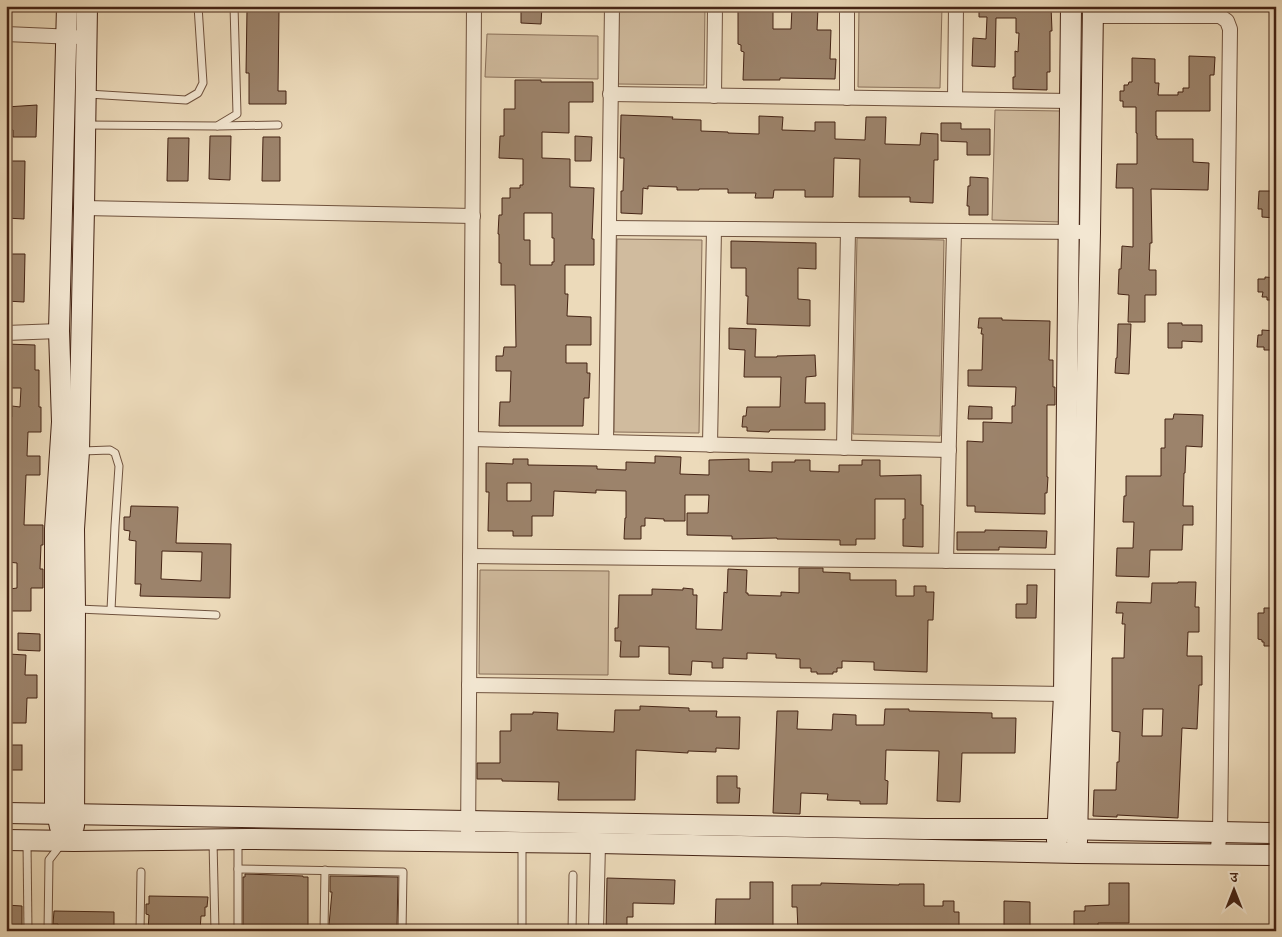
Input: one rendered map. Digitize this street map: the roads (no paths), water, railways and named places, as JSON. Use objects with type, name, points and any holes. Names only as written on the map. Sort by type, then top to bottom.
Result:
[{"type":"street","points":[[65,814],[55,803],[54,528],[62,422],[59,331],[67,6]]},
{"type":"street","points":[[69,841],[65,814],[75,609],[74,529],[79,451],[87,6]]},
{"type":"street","points":[[468,842],[474,6]]},
{"type":"street","points":[[606,442],[612,6]]},
{"type":"street","points":[[714,96],[715,6]]},
{"type":"street","points":[[847,6],[847,98]]},
{"type":"street","points":[[954,99],[956,6]]},
{"type":"street","points":[[1072,6],[1064,694],[1067,830],[1077,853]]},
{"type":"street","points":[[1057,853],[1067,830],[1090,232],[1093,11],[1220,16],[1227,21],[1230,29],[1220,832],[1218,854]]},
{"type":"street","points":[[6,34],[86,38]]},
{"type":"street","points":[[610,94],[1071,101]]},
{"type":"street","points":[[84,208],[472,216]]},
{"type":"street","points":[[609,228],[1090,232]]},
{"type":"street","points":[[710,445],[714,229]]},
{"type":"street","points":[[844,448],[848,230]]},
{"type":"street","points":[[946,561],[954,231]]},
{"type":"street","points":[[6,333],[59,331]]},
{"type":"street","points":[[471,439],[949,450]]},
{"type":"street","points":[[470,556],[1065,562]]},
{"type":"street","points":[[469,685],[1064,694]]},
{"type":"street","points":[[6,813],[905,829],[1276,833]]},
{"type":"street","points":[[6,840],[69,841],[238,838],[598,843],[1057,853],[1276,855]]},
{"type":"street","points":[[596,931],[598,843]]},
{"type":"lane","points":[[86,94],[186,100],[198,93],[203,83],[198,6]]},
{"type":"lane","points":[[217,126],[237,114],[234,6]]},
{"type":"lane","points":[[86,125],[278,125]]},
{"type":"lane","points":[[79,451],[110,450],[115,453],[119,466],[114,526],[111,610]]},
{"type":"lane","points":[[75,609],[216,615]]},
{"type":"lane","points":[[238,838],[238,931]]},
{"type":"lane","points":[[213,839],[215,931]]},
{"type":"lane","points":[[27,840],[28,931]]},
{"type":"lane","points":[[48,931],[49,860],[69,841]]},
{"type":"lane","points":[[522,842],[522,931]]},
{"type":"lane","points":[[238,868],[403,872],[402,931]]},
{"type":"lane","points":[[324,931],[325,870]]},
{"type":"lane","points":[[140,931],[141,872]]},
{"type":"lane","points":[[572,931],[573,875]]}]
